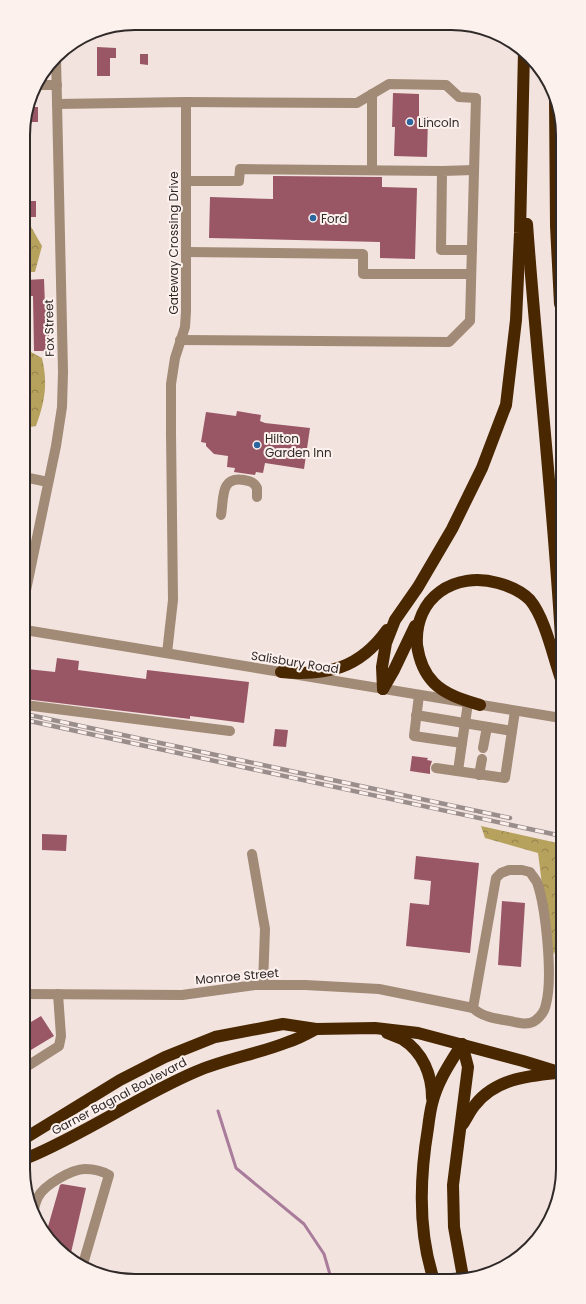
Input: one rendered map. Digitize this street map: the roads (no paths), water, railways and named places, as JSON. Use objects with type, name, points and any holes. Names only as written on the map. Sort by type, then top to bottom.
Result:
[{"type":"highway","points":[[281,672],[300,674],[333,671],[358,660],[378,642],[418,587],[452,529],[482,468],[506,405],[516,320],[520,234],[524,60]]},
{"type":"highway","points":[[555,124],[556,226]]},
{"type":"highway","points":[[522,145],[534,316],[556,550]]},
{"type":"highway","points":[[382,689],[394,670],[429,601],[444,588],[463,582],[486,580],[510,586],[530,600],[542,621],[556,664]]},
{"type":"highway","points":[[420,618],[417,630],[418,656],[424,671],[434,683],[456,697],[474,704]]},
{"type":"highway","points":[[382,689],[382,667],[386,643],[395,620]]},
{"type":"highway","name":"Garner Bagnal Boulevard","points":[[30,1135],[120,1080],[164,1057],[215,1037],[283,1024],[316,1029],[375,1028],[418,1033],[556,1071]]},
{"type":"highway","points":[[375,1028],[402,1039],[416,1051],[426,1067],[432,1085],[432,1104],[425,1148],[422,1191],[424,1231],[432,1274]]},
{"type":"highway","name":"Garner Bagnal Boulevard","points":[[30,1157],[51,1148],[136,1100],[196,1072],[219,1063],[289,1042],[316,1029]]},
{"type":"highway","points":[[432,1104],[444,1073],[462,1044]]},
{"type":"highway","points":[[462,1044],[468,1067],[453,1185],[454,1227],[462,1273]]},
{"type":"highway","points":[[458,1143],[464,1124],[475,1105],[493,1088],[516,1078],[556,1074]]},
{"type":"street","name":"Fox Street","points":[[30,561],[56,446],[62,407],[63,372],[56,66]]},
{"type":"street","points":[[57,104],[186,102],[357,103],[389,84],[446,85],[459,97],[476,98],[470,322],[449,342],[180,340]]},
{"type":"street","points":[[43,85],[57,85]]},
{"type":"street","points":[[372,94],[372,170]]},
{"type":"street","name":"Gateway Crossing Drive","points":[[167,653],[173,600],[171,384],[175,358],[186,319],[186,102]]},
{"type":"street","points":[[186,181],[239,181],[240,169],[474,170]]},
{"type":"street","points":[[442,171],[441,250],[472,250]]},
{"type":"street","points":[[186,252],[363,254],[363,274],[471,274]]},
{"type":"street","points":[[30,478],[48,482]]},
{"type":"street","points":[[221,515],[226,486],[231,480],[238,479],[250,481],[258,490],[257,497]]},
{"type":"street","name":"Salisbury Road","points":[[30,631],[556,717]]},
{"type":"street","points":[[419,695],[414,736],[462,743]]},
{"type":"street","points":[[458,772],[465,723],[474,704]]},
{"type":"street","points":[[30,706],[230,731]]},
{"type":"street","points":[[436,768],[505,778],[515,711]]},
{"type":"street","points":[[416,715],[512,731]]},
{"type":"street","points":[[484,748],[487,727]]},
{"type":"street","points":[[480,775],[482,759]]},
{"type":"street","points":[[252,854],[265,929],[263,985]]},
{"type":"street","name":"Monroe Street","points":[[30,994],[182,995],[263,985],[305,985],[379,989],[473,1008],[479,1013],[525,1024],[536,1021],[544,1010],[548,990],[548,944],[541,899],[536,881],[530,872],[522,870],[509,870],[501,873],[496,878],[473,1008]]},
{"type":"street","points":[[30,1064],[59,1046],[61,1036],[58,994]]},
{"type":"street","points":[[36,1203],[38,1197],[45,1188],[62,1177],[83,1169],[93,1169],[109,1176],[84,1261]]},
{"type":"waterway","points":[[218,1111],[236,1168],[304,1224],[324,1254],[330,1274]]},
{"type":"railway","points":[[30,715],[510,818]]},
{"type":"railway","points":[[30,721],[556,835]]},
{"type":"place","name":"Lincoln","points":[[410,122]]},
{"type":"place","name":"Ford","points":[[313,218]]},
{"type":"place","name":"Hilton Garden Inn","points":[[257,445]]}]
